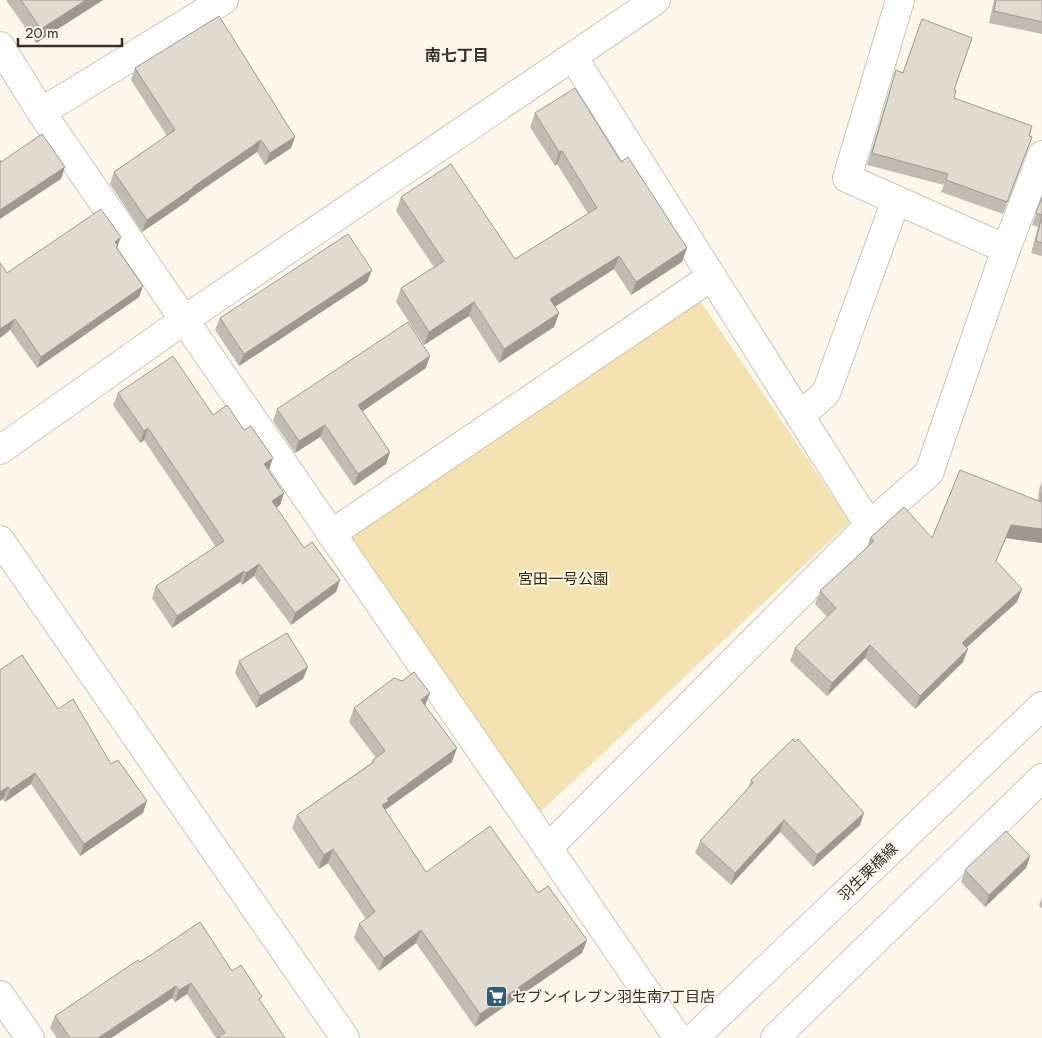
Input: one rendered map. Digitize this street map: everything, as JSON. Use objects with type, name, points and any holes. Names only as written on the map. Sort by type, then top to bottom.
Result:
[{"type":"street","points":[[41,112],[224,0]]},
{"type":"street","points":[[0,450],[184,320],[656,0]]},
{"type":"street","points":[[900,0],[847,178],[1006,249]]},
{"type":"street","points":[[0,46],[41,112],[678,1038]]},
{"type":"street","points":[[573,57],[869,525]]},
{"type":"street","points":[[548,848],[869,525],[929,473],[1006,249],[1042,155]]},
{"type":"street","points":[[800,416],[826,393],[896,200]]},
{"type":"street","points":[[331,534],[711,276]]},
{"type":"street","points":[[0,540],[345,1038]]},
{"type":"street","name":"羽生栗橋線","points":[[694,1038],[1042,706]]},
{"type":"street","points":[[775,1038],[1042,778]]},
{"type":"street","points":[[0,995],[30,1038]]},
{"type":"green space","name":"宮田一号公園","points":[[699,299],[850,522],[537,815],[348,539]]},
{"type":"building","points":[[21,0],[86,0],[41,29]]},
{"type":"building","points":[[996,0],[1042,0],[1042,22],[994,11]]},
{"type":"building","points":[[219,16],[295,137],[270,153],[261,140],[147,220],[114,172],[175,130],[135,68]]},
{"type":"building","points":[[922,19],[972,38],[954,90],[956,90],[954,98],[1032,126],[1029,136],[1032,137],[1007,202],[946,180],[948,174],[872,153],[896,70],[903,73]]},
{"type":"building","points":[[575,88],[621,162],[628,157],[687,248],[636,282],[619,256],[550,299],[559,313],[504,349],[474,302],[429,332],[401,288],[444,261],[401,197],[451,164],[515,259],[597,208],[562,151],[559,152],[535,113]]},
{"type":"building","points":[[42,134],[65,167],[0,210],[0,160],[1,162]]},
{"type":"building","points":[[1042,197],[1042,215],[1036,213]]},
{"type":"building","points":[[101,209],[121,237],[115,242],[118,246],[116,247],[143,286],[41,357],[15,319],[0,329],[0,263],[7,273]]},
{"type":"building","points":[[1042,215],[1042,243],[1036,241]]},
{"type":"building","points":[[348,234],[372,270],[244,354],[220,318]]},
{"type":"building","points":[[408,322],[430,356],[358,405],[390,452],[358,474],[325,425],[299,441],[277,409]]},
{"type":"building","points":[[173,356],[213,415],[227,405],[244,430],[251,426],[273,458],[264,464],[284,493],[272,501],[304,548],[312,542],[340,580],[295,613],[259,564],[246,573],[244,571],[177,616],[156,586],[224,541],[148,428],[144,431],[118,393]]},
{"type":"building","points":[[960,470],[1041,502],[1042,492],[1042,529],[1011,525],[996,561],[1022,589],[962,643],[968,649],[920,696],[870,645],[832,683],[795,648],[836,608],[820,591],[874,541],[870,538],[904,507],[932,538]]},
{"type":"building","points":[[287,633],[308,667],[260,696],[239,661]]},
{"type":"building","points":[[22,655],[58,709],[73,699],[111,764],[118,760],[147,801],[84,844],[35,773],[10,790],[8,787],[0,792],[0,670]]},
{"type":"building","points":[[414,672],[430,693],[421,700],[457,748],[387,799],[389,801],[382,805],[426,872],[490,826],[538,893],[548,886],[587,940],[480,1014],[421,930],[384,958],[359,924],[375,912],[333,849],[324,855],[297,815],[374,762],[373,760],[385,751],[354,708],[394,678],[402,681]]},
{"type":"building","points":[[793,739],[795,742],[798,739],[864,813],[817,855],[784,820],[735,873],[700,841],[753,783],[751,780]]},
{"type":"building","points":[[1006,831],[1030,856],[989,895],[965,870]]},
{"type":"building","points":[[200,922],[232,971],[241,965],[262,997],[259,999],[285,1038],[217,1038],[225,1033],[191,983],[179,990],[176,986],[98,1038],[70,1038],[55,1016],[138,960],[140,962]]},
{"type":"place","name":"セブンイレブン羽生南7丁目店","points":[[496,997]]},
{"type":"district","name":"南七丁目","points":[[457,55]]}]
